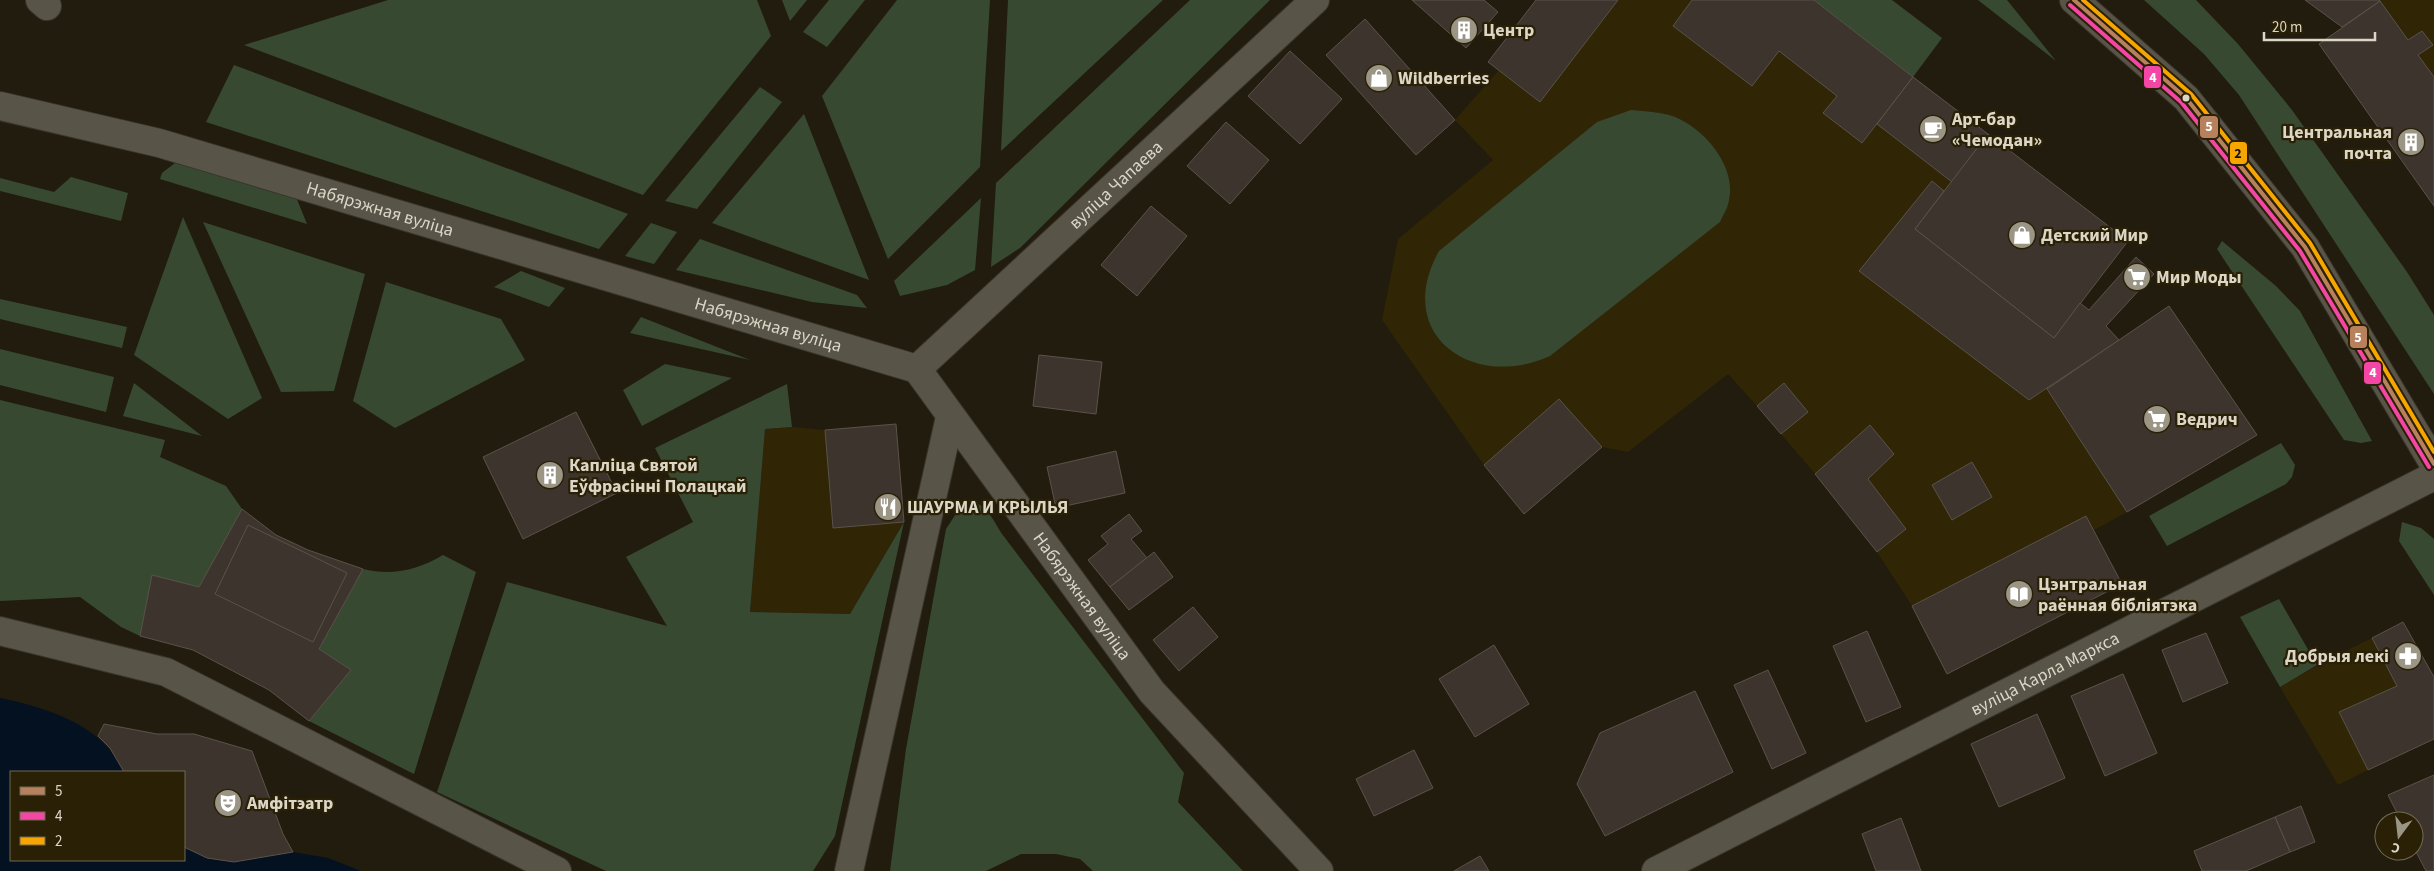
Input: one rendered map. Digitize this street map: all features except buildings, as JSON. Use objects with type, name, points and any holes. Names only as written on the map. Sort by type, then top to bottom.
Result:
[{"type":"street","name":"вуліца Чапаева","points":[[917,369],[1315,0]]},
{"type":"street","points":[[2074,0],[2186,98],[2305,247],[2434,464]]},
{"type":"street","name":"Набярэжная вуліца","points":[[0,106],[159,142],[917,369],[950,417],[1152,692],[1320,871]]},
{"type":"street","points":[[849,871],[950,417]]},
{"type":"street","name":"вуліца Карла Маркса","points":[[1656,871],[2434,476]]},
{"type":"street","points":[[0,631],[166,672],[557,871]]},
{"type":"shaded area","points":[[1618,0],[1692,0],[1673,26],[1751,85],[1779,51],[1837,96],[1824,113],[1862,143],[1877,124],[1952,182],[1944,191],[1932,182],[1860,271],[2029,400],[2047,389],[2127,512],[2094,530],[2086,516],[1912,606],[1877,552],[1906,529],[1868,479],[1894,454],[1870,425],[1815,474],[1781,434],[1808,412],[1784,383],[1757,406],[1728,374],[1628,452],[1602,447],[1559,399],[1484,465],[1382,320],[1398,239],[1493,160],[1455,120],[1499,70],[1540,102]]},
{"type":"shaded area","points":[[2379,0],[2434,0],[2434,77],[2418,55],[2432,45],[2422,31],[2408,40]]},
{"type":"shaded area","points":[[792,427],[825,430],[833,528],[904,522],[850,614],[750,612],[765,429]]},
{"type":"shaded area","points":[[2372,638],[2397,686],[2339,712],[2368,770],[2338,785],[2280,687],[2318,665]]},
{"type":"green space","points":[[388,0],[757,0],[771,36],[643,195],[244,45]]},
{"type":"green space","points":[[782,0],[807,0],[790,21]]},
{"type":"green space","points":[[829,0],[865,0],[827,47],[803,32]]},
{"type":"green space","points":[[897,0],[990,0],[980,167],[888,259],[822,96]]},
{"type":"green space","points":[[1008,0],[1163,0],[1001,151]]},
{"type":"green space","points":[[1190,0],[1270,0],[1020,248],[991,267],[996,183]]},
{"type":"green space","points":[[1814,0],[1892,0],[1942,38],[1913,77]]},
{"type":"green space","points":[[1978,0],[2007,0],[2056,61]]},
{"type":"green space","points":[[2144,0],[2196,0],[2238,44],[2292,110],[2407,272],[2434,315],[2434,394],[2239,95],[2204,54]]},
{"type":"green space","points":[[234,65],[628,214],[599,249],[206,122]]},
{"type":"green space","points":[[760,87],[782,102],[697,209],[665,201]]},
{"type":"green space","points":[[1631,110],[1669,115],[1681,120],[1693,127],[1714,148],[1728,173],[1730,187],[1727,209],[1720,222],[1550,356],[1521,365],[1494,366],[1469,360],[1448,348],[1433,330],[1426,308],[1427,281],[1439,251],[1597,122]]},
{"type":"green space","points":[[804,114],[869,280],[712,223]]},
{"type":"green space","points":[[175,163],[296,197],[307,224],[160,179],[162,173]]},
{"type":"green space","points":[[71,177],[128,193],[121,221],[0,191],[0,178],[54,192]]},
{"type":"green space","points":[[981,198],[975,270],[947,285],[900,296],[894,281]]},
{"type":"green space","points":[[183,217],[262,398],[228,419],[134,355]]},
{"type":"green space","points":[[203,222],[365,274],[334,391],[281,392]]},
{"type":"green space","points":[[651,223],[677,232],[654,264],[625,256]]},
{"type":"green space","points":[[700,239],[857,295],[867,308],[812,302],[676,270]]},
{"type":"green space","points":[[2222,241],[2276,286],[2300,311],[2372,441],[2361,443],[2344,440],[2217,249]]},
{"type":"green space","points":[[521,271],[565,288],[549,307],[494,287]]},
{"type":"green space","points":[[386,282],[501,319],[525,360],[395,428],[353,401]]},
{"type":"green space","points":[[0,299],[127,327],[122,348],[0,319]]},
{"type":"green space","points":[[641,317],[750,360],[630,333]]},
{"type":"green space","points":[[0,349],[114,377],[106,412],[0,385]]},
{"type":"green space","points":[[665,364],[732,378],[642,426],[623,390]]},
{"type":"green space","points":[[134,383],[202,436],[123,416]]},
{"type":"green space","points":[[787,384],[792,427],[765,429],[750,612],[850,614],[904,522],[835,836],[813,871],[606,871],[437,792],[507,582],[667,626],[626,557],[693,522],[655,448]]},
{"type":"green space","points":[[0,400],[165,440],[160,457],[226,486],[242,509],[199,587],[152,576],[140,636],[121,627],[80,597],[0,601]]},
{"type":"green space","points":[[2281,443],[2295,465],[2292,477],[2286,484],[2167,546],[2149,516]]},
{"type":"green space","points":[[965,500],[979,504],[988,512],[1002,534],[1184,773],[1178,802],[1243,871],[1093,871],[1080,859],[1056,854],[1021,854],[986,871],[890,871],[906,749],[946,529]]},
{"type":"green space","points":[[2402,522],[2421,528],[2434,539],[2434,595],[2399,541]]},
{"type":"green space","points":[[443,555],[476,572],[414,774],[309,721],[351,670],[319,649],[363,569],[394,572],[414,568]]},
{"type":"green space","points":[[2279,599],[2317,665],[2280,687],[2240,617]]},
{"type":"water","points":[[0,698],[37,707],[72,721],[103,742],[115,756],[123,771],[10,771],[10,861],[185,861],[185,847],[207,858],[234,862],[293,852],[328,858],[361,871],[0,871]]},
{"type":"transit line","name":"5","points":[[2074,0],[2186,98],[2305,247],[2434,464]]},
{"type":"transit line","name":"2","points":[[2083,0],[2191,94],[2310,243],[2434,452]]},
{"type":"transit line","name":"4","points":[[2070,5],[2181,102],[2300,251],[2429,467]]},
{"type":"place","name":"Центр","points":[[1464,30]]},
{"type":"place","name":"Wildberries","points":[[1379,78]]},
{"type":"place","name":"Арт-бар «Чемодан»","points":[[1933,129]]},
{"type":"place","name":"Центральная почта","points":[[2411,142]]},
{"type":"place","name":"Детский Мир","points":[[2022,235]]},
{"type":"place","name":"Мир Моды","points":[[2137,277]]},
{"type":"place","name":"Ведрич","points":[[2157,419]]},
{"type":"place","name":"Капліца Святой Еўфрасінні Полацкай","points":[[550,475]]},
{"type":"place","name":"ШАУРМА И КРЫЛЬЯ","points":[[888,507]]},
{"type":"place","name":"Цэнтральная раённая бібліятэка","points":[[2019,594]]},
{"type":"place","name":"Добрыя лекі","points":[[2408,656]]},
{"type":"place","name":"Амфітэатр","points":[[228,803]]}]
